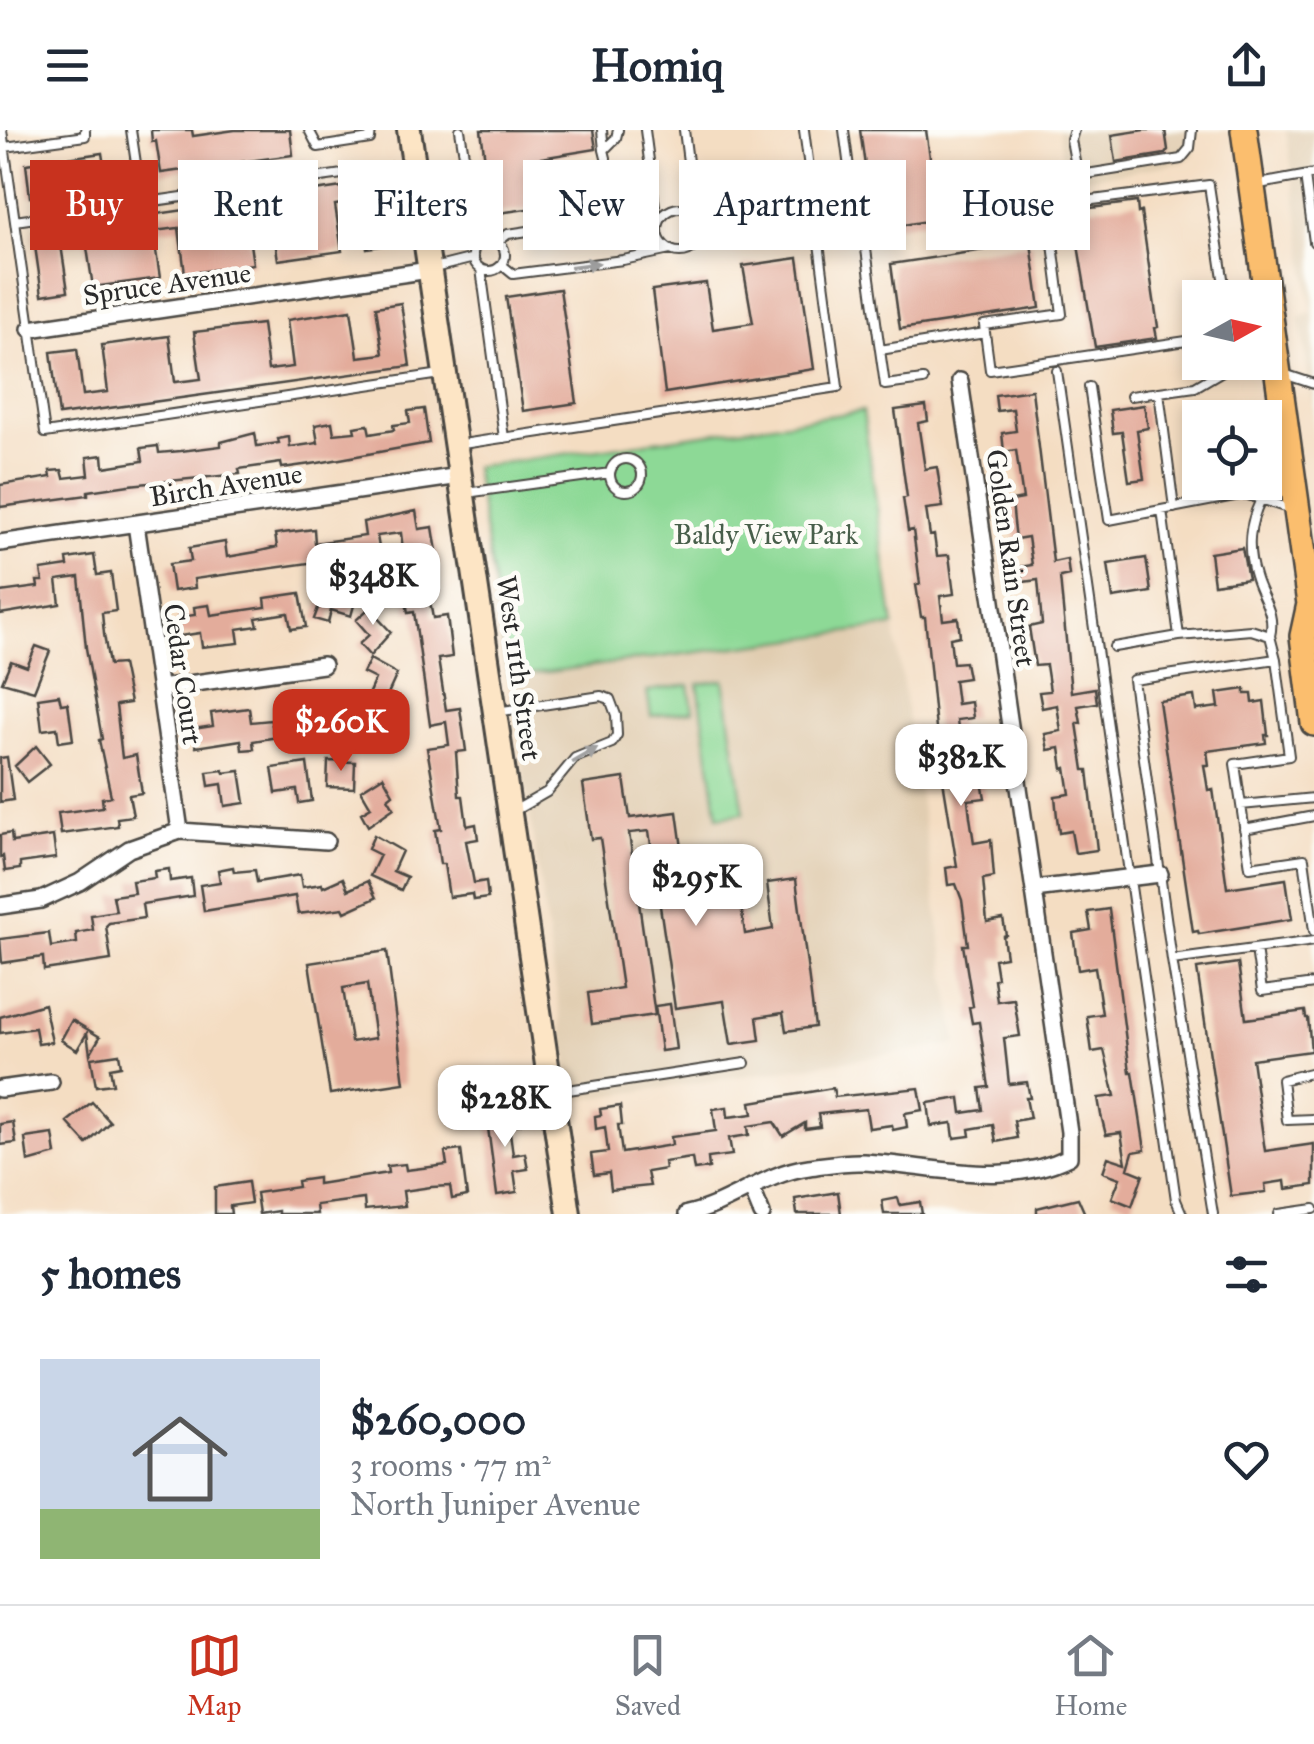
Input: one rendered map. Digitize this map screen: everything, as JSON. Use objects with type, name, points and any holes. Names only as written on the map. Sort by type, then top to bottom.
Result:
[{"type":"main road","points":[[1244,130],[1264,280]]},
{"type":"main road","points":[[1281,380],[1312,607],[1303,636],[1314,723]]},
{"type":"street","name":"West 11th Street","points":[[409,130],[413,160]]},
{"type":"street","name":"West 11th Street","points":[[426,250],[569,1214]]},
{"type":"street","name":"Spruce Avenue","points":[[30,329],[429,270]]},
{"type":"street","name":"Golden Rain Street","points":[[751,1187],[778,1174],[860,1161],[978,1175],[1049,1167],[1069,1157],[1069,1132],[960,381]]},
{"type":"street","name":"Birch Avenue","points":[[0,543],[462,484]]},
{"type":"street","name":"Cedar Court","points":[[136,524],[180,831]]},
{"type":"street","points":[[160,688],[323,664]]},
{"type":"street","points":[[0,906],[42,900],[80,882],[129,849],[180,831],[326,841]]},
{"type":"street","points":[[1034,889],[1160,874]]},
{"type":"street","points":[[0,1089],[51,1082]]},
{"type":"street","points":[[686,1214],[704,1211],[751,1187],[762,1214]]},
{"type":"lane","points":[[2,130],[45,433],[445,374]]},
{"type":"lane","points":[[4,147],[86,136],[84,130]]},
{"type":"lane","points":[[131,130],[136,160]]},
{"type":"lane","points":[[309,130],[318,147],[370,139],[371,130]]},
{"type":"lane","points":[[460,130],[465,160]]},
{"type":"lane","points":[[602,130],[605,154],[618,130]]},
{"type":"lane","points":[[644,130],[649,160]]},
{"type":"lane","points":[[684,130],[688,160]]},
{"type":"lane","points":[[804,130],[808,160]]},
{"type":"lane","points":[[844,130],[885,386],[923,380]]},
{"type":"lane","points":[[1074,130],[1071,140],[1076,166],[1086,174],[1180,159],[1190,148],[1192,130]]},
{"type":"lane","points":[[15,222],[338,175]]},
{"type":"lane","points":[[1253,186],[1309,175],[1314,242]]},
{"type":"lane","points":[[1182,342],[990,370],[984,326],[1062,314],[1049,214],[1054,205],[1209,185],[1223,280]]},
{"type":"lane","points":[[659,234],[670,250]]},
{"type":"lane","points":[[476,250],[474,258],[481,269],[504,438]]},
{"type":"lane","points":[[481,269],[494,271],[502,266],[502,250]]},
{"type":"lane","points":[[502,266],[514,274],[679,250]]},
{"type":"lane","points":[[455,445],[838,387],[820,250]]},
{"type":"lane","points":[[429,270],[474,258]]},
{"type":"lane","points":[[880,350],[985,333]]},
{"type":"lane","points":[[1057,371],[1176,1200],[1182,1214]]},
{"type":"lane","points":[[1282,373],[1314,384]]},
{"type":"lane","points":[[1131,396],[1195,387],[1207,380]]},
{"type":"lane","points":[[1089,387],[1109,520],[1214,500]]},
{"type":"lane","points":[[1158,392],[1174,508]]},
{"type":"lane","points":[[628,459],[637,463],[642,478],[627,490],[617,487],[610,474],[618,461],[628,459]]},
{"type":"lane","points":[[1282,471],[1293,467]]},
{"type":"lane","points":[[462,484],[610,474]]},
{"type":"lane","points":[[1260,500],[1250,523],[1250,544],[1255,578],[1273,623],[1270,636],[1289,756],[1235,764],[1250,866],[1304,859],[1314,931]]},
{"type":"lane","points":[[1263,500],[1299,511]]},
{"type":"lane","points":[[1162,510],[1179,636]]},
{"type":"lane","points":[[1114,647],[1251,630],[1270,636]]},
{"type":"lane","points":[[1213,1214],[1133,680],[1276,660]]},
{"type":"lane","points":[[495,712],[601,696],[610,698],[616,715],[617,735],[612,743],[574,758],[548,792],[510,813]]},
{"type":"lane","points":[[1241,805],[1314,798]]},
{"type":"lane","points":[[1244,829],[1314,816]]},
{"type":"lane","points":[[1172,960],[1314,940]]},
{"type":"lane","points":[[1256,948],[1262,992],[1314,984]]},
{"type":"lane","points":[[551,1093],[745,1063]]},
{"type":"lane","points":[[1314,1072],[1282,1080],[1287,1120],[1314,1119]]},
{"type":"lane","points":[[1280,1214],[1314,1209]]},
{"type":"shaded area","points":[[1058,130],[1195,130],[1194,155],[1182,163],[1090,177],[1090,160],[1063,160]]},
{"type":"shaded area","points":[[1286,130],[1314,130],[1314,419],[1300,318],[1312,312]]},
{"type":"shaded area","points":[[894,626],[957,1044],[573,1101],[509,677]]},
{"type":"green space","name":"Baldy View Park","points":[[863,411],[894,626],[509,677],[474,467]]},
{"type":"green space","points":[[724,680],[744,813],[718,817],[698,684]]},
{"type":"green space","points":[[689,685],[693,711],[651,716],[647,691]]},
{"type":"building","points":[[151,130],[192,130],[193,136],[235,130],[290,130],[293,155],[256,160],[178,160],[178,171],[161,173],[156,141],[152,142]]},
{"type":"building","points":[[481,130],[593,130],[596,149],[523,160],[523,210],[503,212],[503,160],[485,160]]},
{"type":"building","points":[[860,130],[926,130],[930,160],[926,160],[926,221],[906,225],[906,160],[864,160]]},
{"type":"building","points":[[1165,130],[1165,154],[1116,162],[1112,135]]},
{"type":"building","points":[[102,153],[103,160],[54,160]]},
{"type":"building","points":[[30,163],[30,197],[26,164]]},
{"type":"building","points":[[338,188],[335,205],[338,250],[342,251],[278,260],[276,250],[318,250],[318,190]]},
{"type":"building","points":[[1137,202],[1157,338],[1095,347],[1079,250],[1090,250],[1090,208]]},
{"type":"building","points":[[178,211],[178,228],[158,230],[158,214]]},
{"type":"building","points":[[36,250],[62,250],[68,291],[42,295]]},
{"type":"building","points":[[87,250],[156,250],[160,278],[93,287]]},
{"type":"building","points":[[182,250],[251,250],[253,264],[185,274]]},
{"type":"building","points":[[984,250],[1032,250],[1040,308],[900,329],[891,264]]},
{"type":"building","points":[[798,258],[814,369],[665,393],[652,290],[706,283],[713,329],[753,323],[743,266]]},
{"type":"building","points":[[560,289],[577,403],[523,411],[506,297]]},
{"type":"building","points":[[401,303],[410,366],[59,415],[51,352],[77,349],[83,395],[108,392],[102,345],[169,336],[175,382],[201,379],[194,332],[262,324],[268,370],[293,367],[287,320],[351,310],[358,357],[383,354],[376,307]]},
{"type":"building","points":[[1032,390],[1053,562],[1067,559],[1069,575],[1060,577],[1071,692],[1095,688],[1097,703],[1078,706],[1081,723],[1077,723],[1084,770],[1088,770],[1097,850],[1075,853],[1071,831],[1059,833],[1057,817],[1055,796],[1070,794],[1066,768],[1063,769],[1060,748],[1048,750],[1045,734],[1061,731],[1057,705],[1042,708],[1039,692],[1050,691],[1046,665],[1035,666],[1029,627],[1042,624],[1038,580],[1023,582],[1020,567],[1032,565],[1028,537],[1016,539],[1012,501],[1023,499],[1016,450],[1004,452],[1002,433],[1016,431],[1013,409],[997,411],[995,395]]},
{"type":"building","points":[[1144,405],[1148,428],[1137,430],[1144,479],[1129,481],[1122,432],[1113,433],[1110,410]]},
{"type":"building","points":[[926,406],[928,421],[918,423],[925,469],[937,467],[943,507],[926,509],[930,536],[934,535],[937,556],[949,555],[954,594],[940,596],[943,620],[958,618],[960,636],[950,638],[953,663],[965,662],[968,678],[954,680],[957,704],[971,702],[973,718],[957,720],[962,762],[978,760],[985,798],[968,800],[970,817],[974,843],[991,840],[994,877],[983,879],[987,922],[1003,919],[1006,935],[1006,957],[994,959],[997,1001],[1014,999],[1020,1036],[1004,1038],[1009,1084],[1027,1082],[1030,1098],[1026,1098],[1030,1118],[1014,1121],[1017,1138],[996,1142],[993,1125],[969,1129],[970,1136],[954,1138],[952,1123],[931,1126],[928,1103],[960,1098],[962,1113],[983,1110],[980,1088],[989,1087],[979,1022],[972,1023],[969,1007],[973,1006],[963,945],[968,945],[962,900],[956,884],[948,885],[946,868],[957,866],[938,749],[925,617],[921,617],[916,585],[920,584],[913,530],[908,531],[903,498],[907,497],[895,410]]},
{"type":"building","points":[[424,409],[429,443],[318,463],[282,468],[281,463],[239,469],[240,474],[129,485],[0,507],[0,485],[51,477],[50,471],[62,470],[64,478],[89,475],[87,457],[103,455],[104,467],[143,461],[141,448],[158,446],[159,453],[221,446],[221,442],[255,433],[257,446],[279,443],[278,439],[289,437],[290,447],[318,443],[315,425],[332,422],[334,434],[355,432],[354,427],[368,425],[370,434],[410,423],[408,411]]},
{"type":"building","points":[[416,511],[419,529],[433,527],[439,564],[424,566],[433,618],[447,616],[452,657],[438,659],[446,710],[460,708],[466,751],[456,752],[459,796],[463,796],[467,826],[476,824],[478,839],[466,841],[474,883],[486,881],[488,898],[473,900],[472,894],[449,897],[444,864],[440,864],[435,830],[441,829],[427,748],[449,745],[446,722],[430,725],[414,612],[408,613],[406,601],[409,600],[401,533],[377,536],[380,553],[194,579],[195,588],[173,591],[169,564],[191,561],[189,548],[225,542],[227,557],[277,547],[275,534],[314,529],[315,543],[365,536],[363,522]]},
{"type":"building","points":[[1242,548],[1248,579],[1214,584],[1210,553]]},
{"type":"building","points":[[94,555],[97,575],[111,573],[116,611],[102,613],[104,634],[109,665],[122,664],[130,703],[116,705],[122,758],[136,755],[142,793],[129,795],[133,816],[117,818],[118,826],[61,834],[58,813],[103,807],[102,798],[111,796],[99,740],[102,739],[86,648],[79,577],[57,580],[60,604],[0,614],[0,592],[38,587],[37,581],[43,581],[41,570],[68,566],[67,559]]},
{"type":"building","points":[[1146,558],[1151,592],[1113,598],[1108,564]]},
{"type":"building","points":[[325,589],[356,598],[351,616],[331,610],[328,623],[314,619]]},
{"type":"building","points":[[300,593],[306,627],[291,629],[288,613],[256,618],[258,626],[237,629],[239,643],[202,647],[200,633],[180,636],[178,617],[195,615],[194,607],[209,605],[211,615],[266,607],[265,598]]},
{"type":"building","points":[[378,600],[385,608],[376,616],[391,632],[370,656],[359,644],[369,635],[356,620]]},
{"type":"building","points":[[36,646],[50,651],[34,691],[2,682],[11,661],[27,667]]},
{"type":"building","points":[[370,659],[397,674],[383,705],[367,697],[375,679],[363,673]]},
{"type":"building","points":[[1245,689],[1245,694],[1252,694],[1253,703],[1264,701],[1266,743],[1207,751],[1209,765],[1204,765],[1208,790],[1213,789],[1227,888],[1286,879],[1292,919],[1199,934],[1193,932],[1159,701],[1194,696],[1196,710],[1219,707],[1217,693]]},
{"type":"building","points":[[59,695],[61,704],[68,703],[73,740],[59,742],[57,728],[42,730],[38,698]]},
{"type":"building","points":[[341,700],[346,713],[365,706],[372,723],[340,734],[334,718],[315,721],[318,738],[285,743],[284,736],[253,741],[254,749],[242,750],[241,740],[196,747],[193,729],[213,726],[211,713],[249,708],[251,722],[271,720],[272,725],[304,720],[302,706],[317,704],[317,709]]},
{"type":"building","points":[[36,746],[50,764],[27,782],[15,766]]},
{"type":"building","points":[[7,757],[13,800],[0,802],[0,758]]},
{"type":"building","points":[[328,761],[355,762],[354,788],[327,787]]},
{"type":"building","points":[[307,763],[312,801],[299,803],[297,790],[276,793],[272,768]]},
{"type":"building","points":[[240,771],[245,803],[225,806],[222,784],[209,786],[207,772]]},
{"type":"building","points":[[383,776],[393,794],[388,798],[394,808],[368,826],[361,813],[371,807],[361,790]]},
{"type":"building","points":[[624,778],[630,818],[677,812],[685,870],[735,862],[745,934],[773,929],[767,883],[796,879],[815,1027],[786,1031],[783,1013],[757,1017],[760,1040],[731,1044],[724,1001],[675,1008],[649,831],[629,833],[655,1015],[592,1024],[588,993],[622,988],[600,838],[591,839],[583,784]]},
{"type":"building","points":[[11,833],[12,842],[53,836],[56,858],[20,863],[20,869],[5,871],[3,856],[0,857],[0,835]]},
{"type":"building","points":[[374,835],[402,851],[393,871],[407,877],[401,890],[370,876],[380,855],[368,849]]},
{"type":"building","points":[[233,867],[234,872],[255,870],[257,882],[300,875],[302,887],[323,887],[343,878],[348,890],[368,881],[376,898],[345,912],[343,908],[298,914],[295,896],[204,911],[200,885],[220,882],[218,870]]},
{"type":"building","points":[[169,869],[170,881],[191,878],[193,896],[142,904],[144,918],[109,923],[106,926],[111,960],[44,970],[43,957],[2,963],[0,939],[49,933],[51,947],[77,943],[76,933],[93,930],[91,915],[116,911],[113,896],[134,893],[132,881],[155,878],[154,871]]},
{"type":"building","points":[[1109,909],[1130,1072],[1145,1150],[1133,1152],[1128,1169],[1143,1175],[1132,1206],[1112,1198],[1120,1178],[1103,1172],[1108,1157],[1126,1163],[1121,1133],[1106,1135],[1098,1098],[1115,1096],[1104,1050],[1092,1052],[1087,1016],[1102,1014],[1095,967],[1078,970],[1073,933],[1091,930],[1088,912]]},
{"type":"building","points":[[387,951],[404,1083],[330,1094],[309,963]],"holes":[[[367,984],[375,1038],[351,1042],[343,988]]]},
{"type":"building","points":[[1238,963],[1246,1019],[1305,1011],[1308,1018],[1311,1051],[1252,1059],[1265,1151],[1314,1144],[1314,1185],[1286,1189],[1285,1181],[1265,1184],[1266,1192],[1231,1196],[1197,969]]},
{"type":"building","points":[[44,1004],[52,1042],[38,1044],[35,1028],[0,1033],[0,1017]]},
{"type":"building","points":[[670,1004],[676,1049],[661,1051],[655,1006]]},
{"type":"building","points":[[72,1020],[100,1037],[90,1054],[87,1033],[77,1050],[61,1040]]},
{"type":"building","points":[[119,1054],[121,1066],[110,1068],[113,1084],[96,1086],[91,1058]]},
{"type":"building","points":[[833,1088],[835,1097],[919,1088],[923,1110],[905,1113],[907,1127],[893,1130],[892,1125],[869,1128],[866,1109],[818,1114],[820,1127],[805,1129],[805,1123],[783,1136],[774,1122],[748,1126],[749,1135],[729,1138],[732,1155],[708,1158],[709,1168],[694,1170],[692,1158],[664,1162],[665,1169],[647,1172],[650,1186],[611,1190],[609,1173],[594,1175],[591,1154],[608,1152],[605,1127],[596,1129],[595,1116],[601,1115],[600,1109],[620,1106],[622,1153],[672,1145],[671,1137],[716,1131],[713,1109],[727,1107],[728,1117],[753,1114],[751,1102]]},
{"type":"building","points":[[92,1102],[110,1122],[87,1144],[67,1122]]},
{"type":"building","points":[[518,1108],[520,1124],[509,1125],[513,1155],[525,1153],[528,1169],[514,1171],[517,1192],[497,1195],[486,1113]]},
{"type":"building","points":[[13,1122],[16,1143],[0,1145],[0,1124]]},
{"type":"building","points":[[53,1134],[56,1154],[28,1162],[25,1138]]},
{"type":"building","points":[[461,1150],[467,1196],[452,1199],[450,1186],[431,1187],[403,1191],[405,1206],[365,1210],[364,1199],[316,1205],[317,1214],[259,1214],[256,1193],[298,1187],[297,1181],[318,1178],[318,1184],[388,1173],[387,1166],[405,1164],[406,1170],[447,1165],[445,1152]]},
{"type":"building","points":[[248,1182],[251,1203],[230,1206],[231,1214],[215,1214],[215,1187]]},
{"type":"building","points":[[838,1192],[841,1214],[797,1214],[795,1199]]},
{"type":"building","points":[[898,1198],[900,1205],[920,1202],[922,1214],[884,1214],[882,1201]]},
{"type":"building","points":[[1078,1198],[1085,1214],[1037,1214],[1037,1208]]}]
